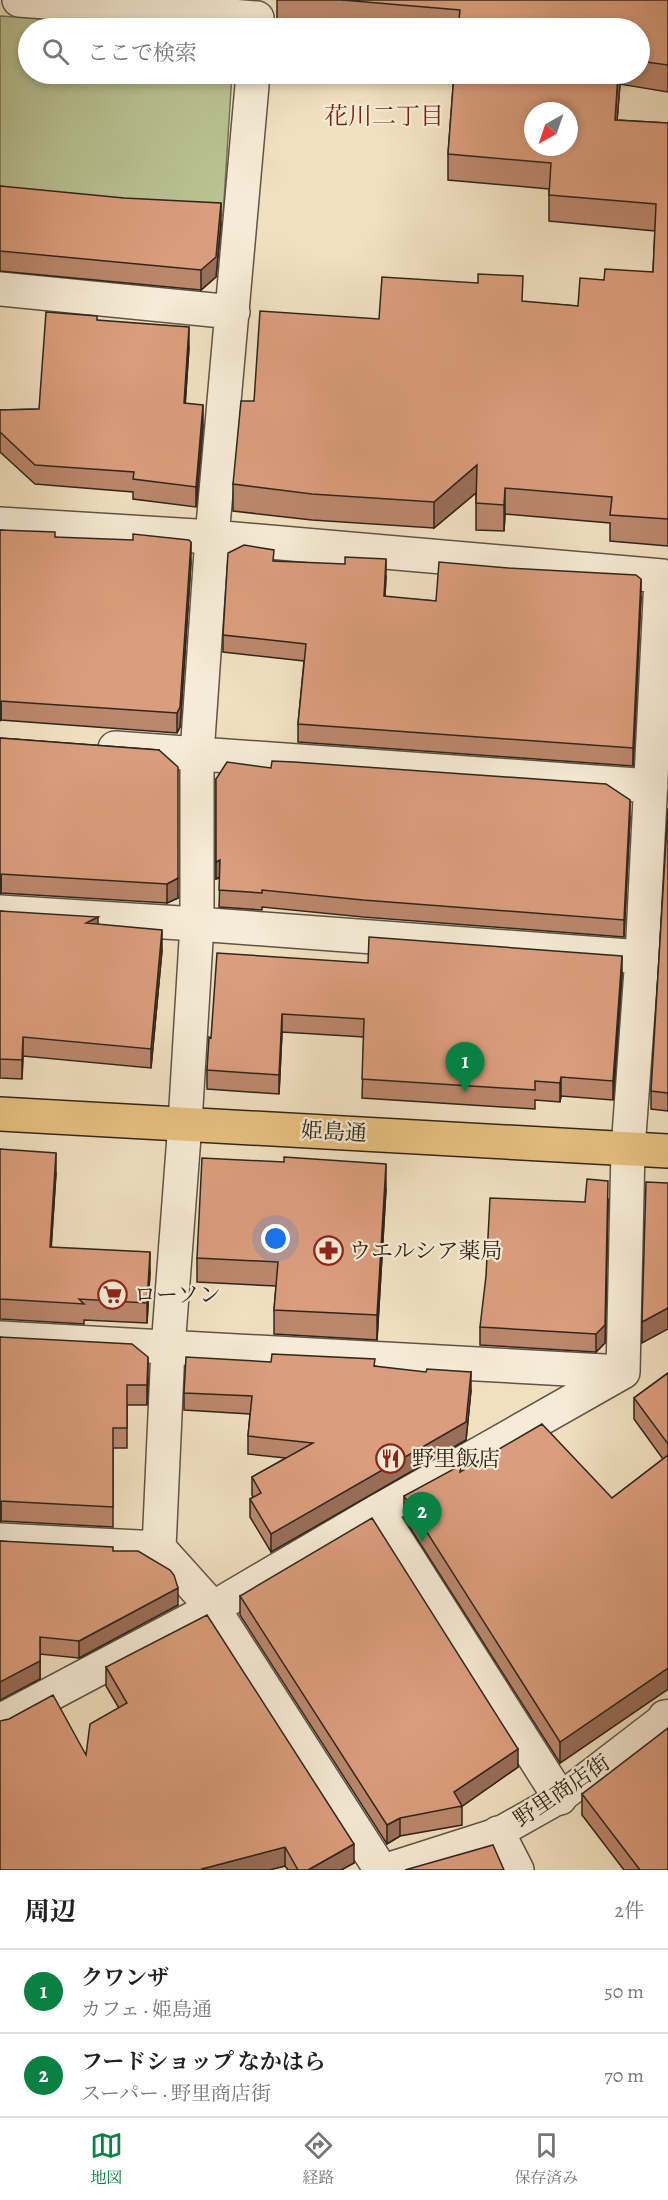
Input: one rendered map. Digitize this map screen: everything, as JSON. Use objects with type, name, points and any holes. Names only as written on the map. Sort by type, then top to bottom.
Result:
[{"type":"main road","name":"姫島通","points":[[0,1114],[668,1151]]},
{"type":"street","points":[[19,0],[257,15]]},
{"type":"street","points":[[252,84],[212,537],[197,754],[197,924],[168,1348],[159,1548],[213,1608],[382,1870]]},
{"type":"street","points":[[0,289],[233,312]]},
{"type":"street","points":[[0,524],[212,537],[662,576],[665,580],[628,1149],[623,1372]]},
{"type":"street","points":[[81,745],[651,786]]},
{"type":"street","points":[[0,912],[197,924],[642,957]]},
{"type":"street","points":[[0,1338],[623,1372]]},
{"type":"street","points":[[0,1721],[213,1608],[623,1372]]},
{"type":"street","points":[[378,1511],[560,1798]]},
{"type":"street","points":[[0,1540],[159,1548]]},
{"type":"street","name":"野里商店街","points":[[382,1870],[498,1833],[560,1798],[667,1718]]},
{"type":"street","points":[[498,1833],[517,1870]]},
{"type":"green space","points":[[0,16],[30,18],[18,18],[18,84],[231,84],[223,216],[0,201]]},
{"type":"building","points":[[342,0],[668,0],[668,65],[650,63],[650,18],[459,18],[460,10]]},
{"type":"building","points":[[453,84],[617,84],[615,120],[668,123],[668,519],[610,515],[612,497],[505,488],[504,505],[476,503],[477,465],[434,502],[312,494],[233,484],[241,401],[254,401],[260,311],[379,319],[382,277],[478,283],[478,274],[523,276],[522,301],[578,306],[580,278],[604,280],[605,269],[653,272],[656,204],[549,195],[551,163],[448,154]]},
{"type":"building","points":[[0,186],[124,198],[221,203],[216,257],[201,270],[0,251]]},
{"type":"building","points":[[46,312],[97,316],[97,320],[189,327],[184,403],[203,405],[196,487],[133,479],[134,472],[35,465],[0,432],[0,410],[39,409]]},
{"type":"building","points":[[0,530],[55,532],[55,537],[133,540],[133,534],[191,542],[180,707],[177,713],[0,701]]},
{"type":"building","points":[[244,545],[274,550],[273,561],[345,564],[345,557],[386,559],[384,596],[436,601],[439,562],[636,575],[641,579],[633,748],[298,724],[306,644],[223,635],[228,553]]},
{"type":"building","points":[[0,738],[159,750],[178,767],[178,878],[167,884],[0,874]]},
{"type":"building","points":[[272,761],[606,784],[630,800],[624,920],[262,890],[262,893],[219,890],[220,860],[216,862],[216,779],[227,762],[271,768]]},
{"type":"building","points":[[668,808],[668,1093],[651,1091]]},
{"type":"building","points":[[0,911],[98,917],[86,923],[162,930],[151,1049],[23,1037],[22,1060],[0,1059]]},
{"type":"building","points":[[369,937],[622,956],[613,1081],[561,1077],[560,1083],[535,1081],[535,1090],[362,1079],[364,1019],[282,1014],[279,1075],[207,1070],[217,953],[368,963]]},
{"type":"building","points":[[0,1149],[56,1153],[50,1247],[150,1252],[147,1303],[79,1299],[84,1304],[0,1299]]},
{"type":"building","points":[[284,1157],[386,1164],[377,1315],[274,1310],[278,1262],[197,1258],[202,1158],[284,1162]]},
{"type":"building","points":[[587,1179],[608,1181],[605,1325],[596,1334],[480,1327],[486,1276],[490,1198],[585,1202]]},
{"type":"building","points":[[646,1182],[668,1183],[668,1308],[642,1322]]},
{"type":"building","points":[[0,1337],[132,1344],[148,1357],[147,1385],[127,1385],[127,1428],[113,1428],[113,1507],[0,1501]]},
{"type":"building","points":[[272,1354],[375,1359],[374,1366],[426,1372],[427,1369],[471,1372],[466,1422],[271,1534],[250,1499],[261,1493],[252,1477],[313,1443],[248,1436],[252,1396],[184,1393],[186,1357],[271,1362]]},
{"type":"building","points":[[668,1373],[668,1444],[634,1398]]},
{"type":"building","points":[[542,1424],[612,1498],[668,1455],[668,1668],[560,1742],[404,1496],[461,1465],[460,1472]]},
{"type":"building","points":[[372,1518],[518,1749],[454,1792],[462,1806],[400,1818],[387,1825],[240,1596]]},
{"type":"building","points":[[0,1541],[113,1547],[113,1551],[138,1551],[170,1570],[178,1588],[79,1641],[40,1637],[40,1661],[0,1682]]},
{"type":"building","points":[[207,1615],[354,1844],[308,1870],[298,1870],[285,1847],[203,1870],[0,1870],[0,1721],[9,1719],[53,1695],[86,1755],[90,1724],[127,1703],[106,1667]]},
{"type":"building","points":[[668,1728],[668,1870],[640,1870],[582,1794]]},
{"type":"building","points":[[493,1845],[504,1870],[405,1870]]},
{"type":"place","name":"クワンザ","points":[[465,1092]]},
{"type":"place","name":"ウエルシア薬局","points":[[328,1251]]},
{"type":"place","name":"ローソン","points":[[113,1295]]},
{"type":"place","name":"野里飯店","points":[[391,1459]]},
{"type":"place","name":"フードショップ なかはら","points":[[422,1542]]},
{"type":"district","name":"花川二丁目","points":[[384,116]]}]
